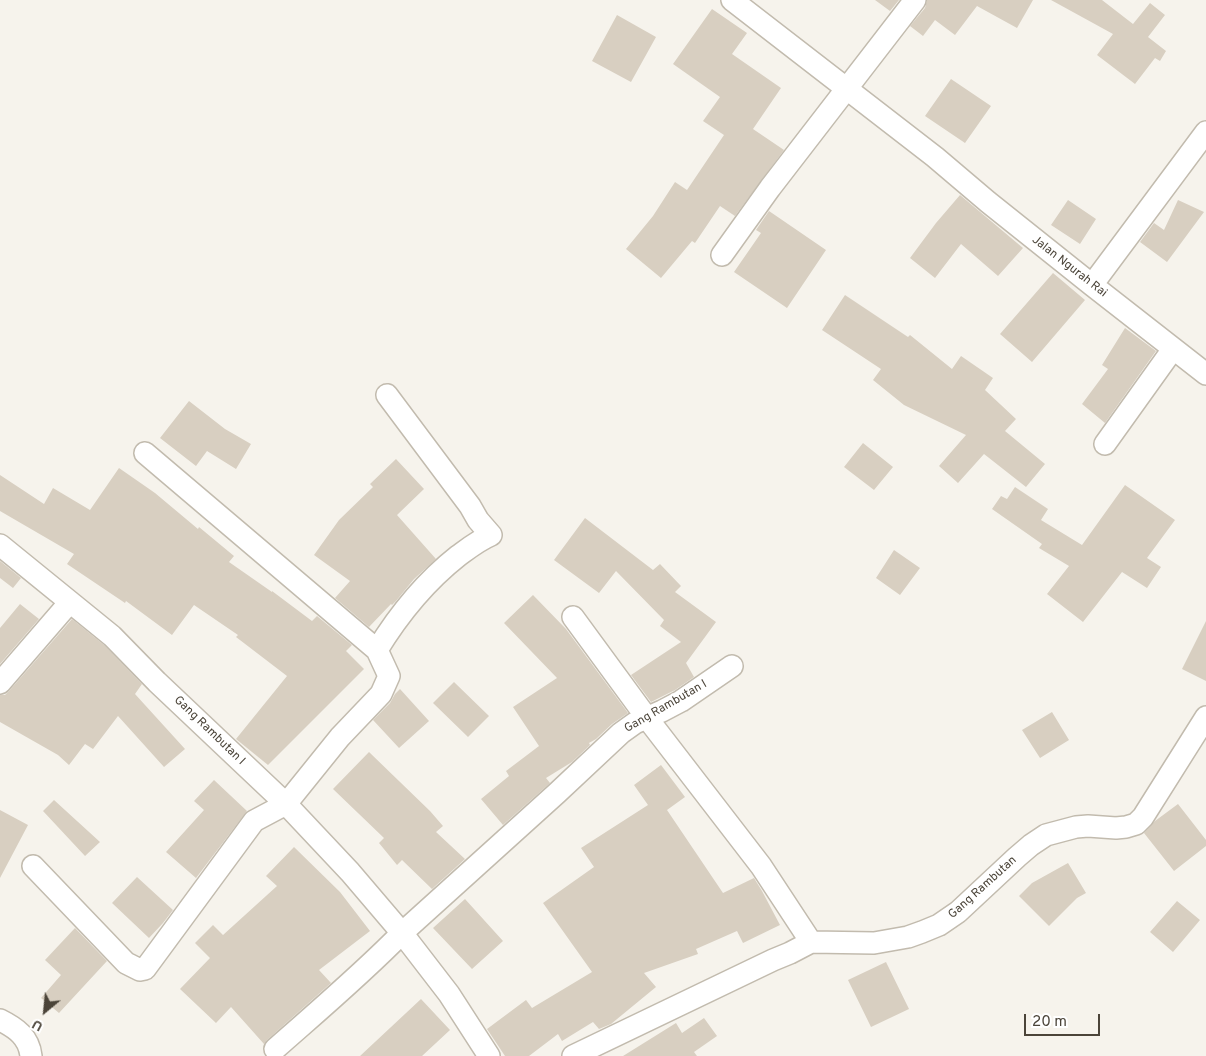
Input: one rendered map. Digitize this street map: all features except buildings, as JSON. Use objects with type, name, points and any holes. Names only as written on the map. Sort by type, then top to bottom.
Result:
[{"type":"street","name":"Jalan Ngurah Rai","points":[[732,0],[848,88],[988,202],[1206,374]]},
{"type":"street","points":[[722,255],[770,188],[915,0]]},
{"type":"street","points":[[1092,285],[1206,132]]},
{"type":"street","points":[[1105,444],[1173,349]]},
{"type":"street","points":[[377,650],[405,609],[424,586],[454,560],[491,534],[478,520],[470,506],[387,395]]},
{"type":"street","points":[[33,866],[126,963],[140,970],[145,969],[254,821],[286,804],[340,737],[381,694],[388,676],[377,650],[145,453]]},
{"type":"street","name":"Gang Rambutan I","points":[[0,545],[112,636],[157,682],[286,804],[350,872],[402,933],[448,994],[489,1056]]},
{"type":"street","points":[[0,684],[70,602]]},
{"type":"street","points":[[572,617],[761,866],[811,942]]},
{"type":"street","name":"Gang Rambutan I","points":[[276,1049],[621,733],[635,723],[680,701],[732,666]]},
{"type":"street","name":"Gang Rambutan","points":[[573,1056],[811,942],[874,943],[908,937],[940,925],[958,912],[1024,851],[1046,835],[1076,827],[1121,828],[1136,824],[1146,812],[1206,717]]},
{"type":"street","points":[[0,1020],[23,1035],[29,1046],[31,1056]]}]
